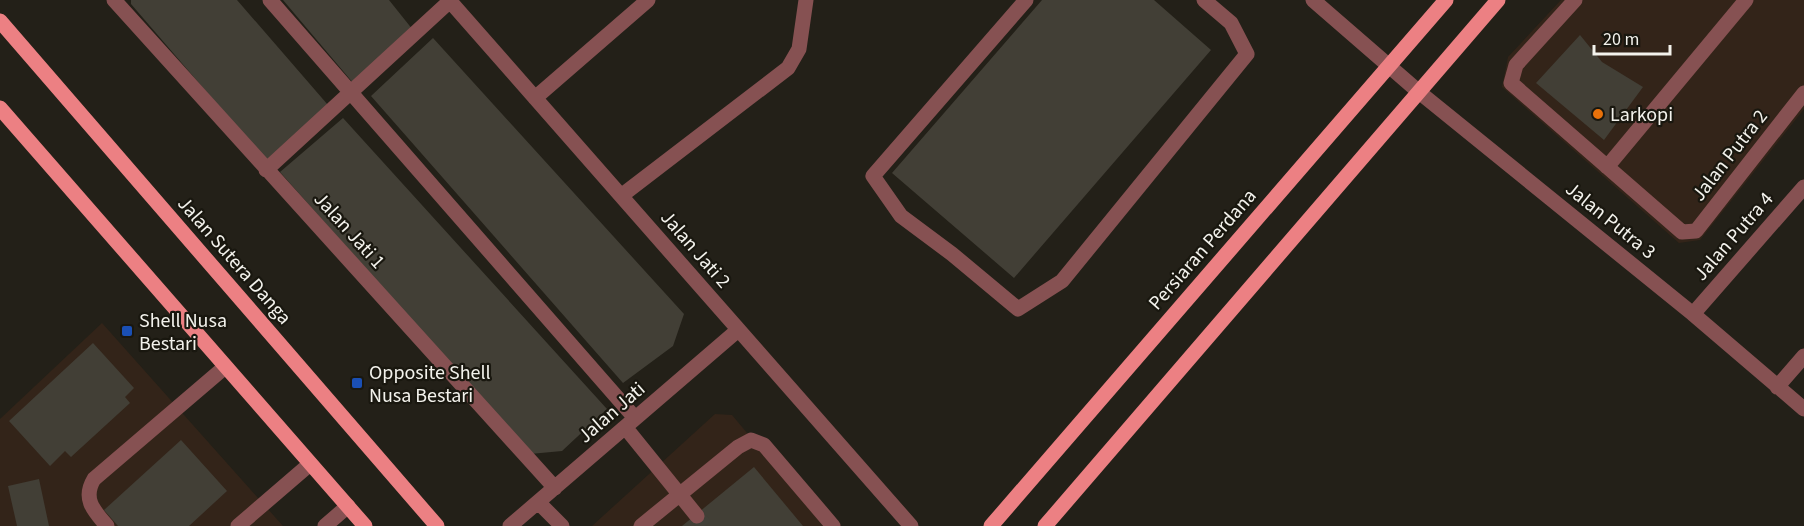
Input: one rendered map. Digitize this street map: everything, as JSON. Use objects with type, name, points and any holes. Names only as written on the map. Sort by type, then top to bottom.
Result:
[{"type":"main road","name":"Persiaran Perdana","points":[[991,526],[1446,0]]},
{"type":"main road","points":[[1045,526],[1498,0]]},
{"type":"main road","name":"Jalan Sutera Danga","points":[[0,21],[437,526]]},
{"type":"main road","points":[[0,108],[365,526]]},
{"type":"street","name":"Jalan Jati 1","points":[[114,0],[555,488]]},
{"type":"street","points":[[270,0],[630,423],[697,516]]},
{"type":"street","points":[[535,98],[648,0]]},
{"type":"street","points":[[621,196],[788,68],[799,49],[806,0]]},
{"type":"street","points":[[1026,0],[873,176],[901,216],[952,254],[1018,309],[1062,281],[1247,54],[1231,23],[1204,0]]},
{"type":"street","name":"Jalan Putra 3","points":[[1313,0],[1419,92],[1693,314],[1804,409]]},
{"type":"street","points":[[1575,0],[1516,65],[1511,83],[1607,167],[1746,0]]},
{"type":"street","points":[[266,170],[450,1]]},
{"type":"street","name":"Jalan Jati 2","points":[[450,1],[911,526]]},
{"type":"street","name":"Jalan Putra 2","points":[[1607,167],[1682,232],[1696,231],[1804,93]]},
{"type":"street","name":"Jalan Putra 4","points":[[1693,314],[1804,187]]},
{"type":"street","name":"Jalan Jati","points":[[510,526],[738,330]]},
{"type":"street","points":[[1777,387],[1804,356]]},
{"type":"street","points":[[107,526],[90,504],[88,488],[94,479],[225,367]]},
{"type":"street","points":[[640,526],[738,447],[751,440],[764,445],[833,526]]},
{"type":"street","points":[[238,526],[310,464]]},
{"type":"street","points":[[538,502],[562,526]]},
{"type":"street","points":[[325,526],[348,506]]},
{"type":"shaded area","points":[[1561,0],[1804,0],[1804,109],[1700,240],[1679,243],[1502,87],[1508,57]]},
{"type":"shaded area","points":[[102,323],[283,526],[0,526],[0,419]]},
{"type":"shaded area","points":[[715,414],[732,415],[825,526],[592,526]]},
{"type":"building","points":[[131,0],[237,0],[328,105],[267,162],[131,4]]},
{"type":"building","points":[[283,0],[389,0],[413,30],[354,84]]},
{"type":"building","points":[[1042,0],[1154,0],[1211,50],[1014,278],[892,173]]},
{"type":"building","name":"Larkopi","points":[[1580,35],[1602,62],[1643,87],[1604,140],[1536,83]]},
{"type":"building","points":[[433,38],[684,314],[673,346],[623,383],[371,96]]},
{"type":"building","points":[[343,118],[607,409],[562,451],[530,454],[280,172]]},
{"type":"building","points":[[93,343],[134,388],[125,397],[130,403],[71,457],[65,451],[50,466],[9,421]]},
{"type":"building","points":[[181,440],[227,491],[189,526],[118,526],[104,510]]},
{"type":"building","points":[[754,467],[803,526],[682,526]]},
{"type":"building","points":[[39,479],[49,526],[17,526],[8,486]]},
{"type":"tunnel","points":[[697,516],[705,526]]},
{"type":"place","name":"Larkopi","points":[[1598,114]]},
{"type":"place","name":"Shell Nusa Bestari","points":[[127,331]]},
{"type":"place","name":"Opposite Shell Nusa Bestari","points":[[357,383]]}]
